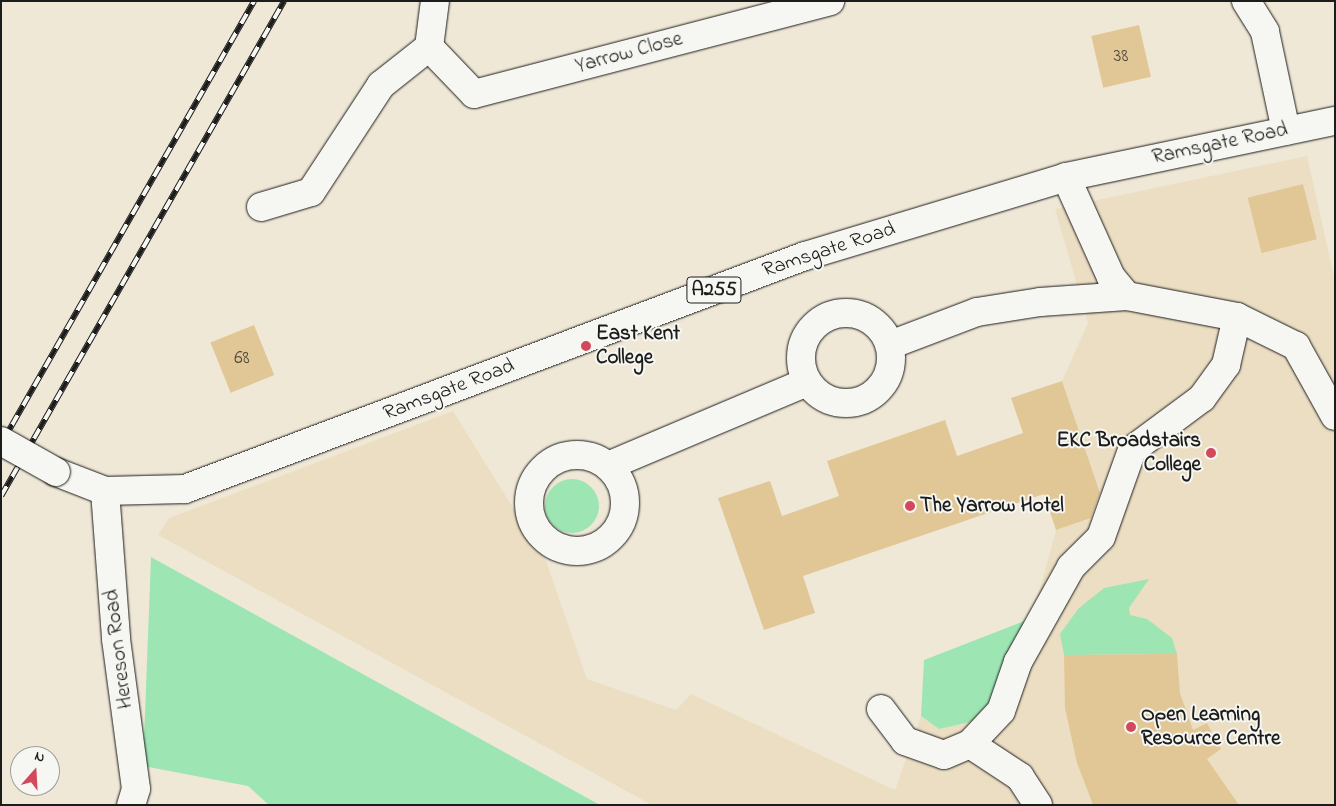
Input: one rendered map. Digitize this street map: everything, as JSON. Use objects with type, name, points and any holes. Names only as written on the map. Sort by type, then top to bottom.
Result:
[{"type":"main road","points":[[261,207],[311,192],[381,85],[430,47],[435,1]]},
{"type":"main road","name":"Yarrow Close","points":[[430,47],[474,94],[782,7],[830,1]]},
{"type":"main road","points":[[1246,1],[1266,32],[1286,131]]},
{"type":"main road","name":"Ramsgate Road","points":[[1,441],[56,472],[105,491],[185,489],[805,256],[1066,177],[1335,121]]},
{"type":"main road","points":[[1066,177],[1111,277],[1127,296]]},
{"type":"main road","points":[[890,345],[977,312],[1040,302],[1127,296],[1237,316],[1296,346],[1335,416]]},
{"type":"main road","points":[[842,313],[858,314],[883,331],[890,345],[889,374],[871,397],[857,402],[836,402],[816,393],[807,382],[801,367],[801,352],[805,337],[815,325],[828,316],[842,313]]},
{"type":"main road","points":[[881,709],[905,741],[944,755],[970,744],[1001,711],[1018,662],[1050,605],[1072,567],[1101,537],[1132,450],[1202,398],[1226,365],[1237,316]]},
{"type":"main road","points":[[608,466],[807,382]]},
{"type":"main road","name":"Hereson Road","points":[[105,491],[114,622],[136,789],[131,805]]},
{"type":"main road","points":[[970,744],[1020,777],[1038,805]]},
{"type":"shaded area","name":"EKC Broadstairs College","points":[[1307,156],[1335,281],[1335,805],[652,805],[158,535],[169,518],[453,411],[546,561],[587,679],[676,710],[691,694],[895,790],[921,716],[939,729],[1032,618],[1056,530],[1107,513],[1062,381],[1088,323],[1055,209]]},
{"type":"green space","points":[[572,479],[582,481],[591,487],[597,496],[599,506],[597,516],[591,525],[582,531],[572,533],[562,531],[553,525],[547,516],[545,506],[547,496],[553,487],[562,481]]},
{"type":"green space","points":[[151,557],[600,805],[269,805],[248,786],[143,766]]},
{"type":"green space","points":[[1149,579],[1129,608],[1130,615],[1147,619],[1172,638],[1177,654],[1064,655],[1060,634],[1078,609],[1104,588]]},
{"type":"green space","points":[[1032,618],[1000,692],[979,720],[939,729],[921,716],[924,660]]},
{"type":"building","points":[[1139,25],[1151,77],[1103,88],[1091,36]]},
{"type":"building","points":[[1303,184],[1317,239],[1261,253],[1248,198]]},
{"type":"building","points":[[254,325],[274,375],[231,393],[210,343]]},
{"type":"building","name":"The Yarrow Hotel","points":[[1062,381],[1100,493],[1091,518],[1056,530],[1044,494],[803,576],[815,613],[764,630],[718,498],[770,481],[782,516],[839,496],[827,461],[945,420],[957,456],[1023,433],[1011,398]]},
{"type":"building","name":"Open Learning Resource Centre","points":[[1177,654],[1180,693],[1193,730],[1207,723],[1221,749],[1207,759],[1239,805],[1093,805],[1077,763],[1065,708],[1064,655]]},
{"type":"railway","points":[[1,444],[254,1]]},
{"type":"railway","points":[[1,496],[284,1]]},
{"type":"place","name":"East Kent College","points":[[586,346]]},
{"type":"place","name":"EKC Broadstairs College","points":[[1211,453]]},
{"type":"place","name":"The Yarrow Hotel","points":[[910,506]]},
{"type":"place","name":"Open Learning Resource Centre","points":[[1131,727]]}]
